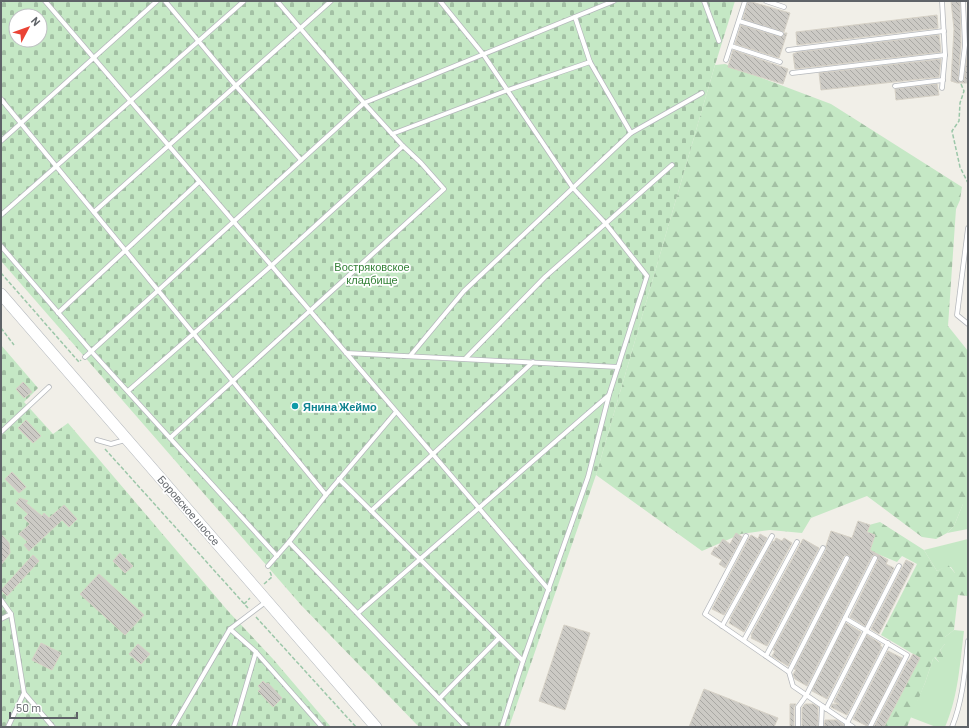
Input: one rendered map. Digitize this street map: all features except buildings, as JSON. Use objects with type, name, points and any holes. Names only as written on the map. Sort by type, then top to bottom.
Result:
[{"type":"street","name":"Боровское шоссе","points":[[1,294],[376,727]]},
{"type":"lane","points":[[45,1],[549,590]]},
{"type":"lane","points":[[1,141],[157,1]]},
{"type":"lane","points":[[165,1],[236,86],[301,160]]},
{"type":"lane","points":[[1,214],[244,1]]},
{"type":"lane","points":[[170,438],[444,190],[421,163],[403,146],[364,103],[277,1]]},
{"type":"lane","points":[[94,212],[331,1]]},
{"type":"lane","points":[[440,1],[483,54],[573,188],[606,224],[647,276],[618,366],[588,477],[523,661],[502,727]]},
{"type":"lane","points":[[85,357],[364,103],[614,1]]},
{"type":"lane","points":[[704,1],[719,41]]},
{"type":"lane","points":[[726,60],[745,1]]},
{"type":"lane","points":[[766,1],[784,7]]},
{"type":"lane","points":[[942,1],[945,55],[942,88]]},
{"type":"lane","points":[[961,78],[967,45],[965,2]]},
{"type":"lane","points":[[575,17],[590,62],[631,133]]},
{"type":"lane","points":[[739,21],[781,34]]},
{"type":"lane","points":[[788,50],[944,32]]},
{"type":"lane","points":[[731,46],[780,62]]},
{"type":"lane","points":[[792,73],[945,55]]},
{"type":"lane","points":[[392,134],[508,90],[590,62]]},
{"type":"lane","points":[[962,70],[968,70]]},
{"type":"lane","points":[[895,86],[943,80]]},
{"type":"lane","points":[[410,356],[464,291],[631,133],[702,93]]},
{"type":"lane","points":[[1,99],[326,494]]},
{"type":"lane","points":[[128,392],[271,266],[403,146]]},
{"type":"lane","points":[[465,359],[545,277],[672,165]]},
{"type":"lane","points":[[58,313],[199,182]]},
{"type":"lane","points":[[968,228],[957,315],[968,324]]},
{"type":"lane","points":[[1,246],[91,351],[277,556]]},
{"type":"lane","points":[[346,353],[618,366]]},
{"type":"lane","points":[[371,511],[533,362]]},
{"type":"lane","points":[[1,432],[49,387]]},
{"type":"lane","points":[[358,613],[610,395]]},
{"type":"lane","points":[[268,566],[289,542],[326,494],[396,412]]},
{"type":"lane","points":[[97,440],[111,444],[127,439]]},
{"type":"lane","points":[[339,479],[523,661]]},
{"type":"lane","points":[[746,536],[705,614],[788,672],[793,686],[847,725],[853,727]]},
{"type":"lane","points":[[722,626],[772,536]]},
{"type":"lane","points":[[289,542],[466,727]]},
{"type":"lane","points":[[744,640],[797,542]]},
{"type":"lane","points":[[766,656],[823,548]]},
{"type":"lane","points":[[788,672],[847,558]]},
{"type":"lane","points":[[798,727],[798,707],[806,696],[875,558]]},
{"type":"lane","points":[[821,727],[824,707],[867,631],[899,566]]},
{"type":"lane","points":[[1,600],[11,614],[24,693],[53,727]]},
{"type":"lane","points":[[173,727],[230,629],[267,601]]},
{"type":"lane","points":[[1,619],[11,614]]},
{"type":"lane","points":[[845,618],[907,655],[870,727]]},
{"type":"lane","points":[[230,629],[256,652],[322,727]]},
{"type":"lane","points":[[440,699],[499,638]]},
{"type":"lane","points":[[952,727],[960,698],[968,641]]},
{"type":"lane","points":[[847,725],[888,643]]},
{"type":"lane","points":[[234,727],[256,652]]},
{"type":"lane","points":[[8,727],[24,693]]},
{"type":"path","points":[[961,78],[964,91],[960,103],[959,121],[952,131],[960,167],[968,183]]},
{"type":"path","points":[[1,273],[79,362]]},
{"type":"path","points":[[1,328],[14,344]]},
{"type":"path","points":[[97,440],[356,727]]},
{"type":"green space","name":"Востряковское кладбище","points":[[1,1],[735,1],[596,475],[509,727],[419,727],[301,605],[1,261]]},
{"type":"green space","points":[[725,64],[831,104],[962,187],[960,200],[956,209],[948,326],[968,351],[968,504],[963,504],[954,526],[947,533],[936,539],[922,537],[867,496],[811,518],[802,533],[770,530],[741,534],[702,551],[596,475],[715,65]]},
{"type":"green space","points":[[1,345],[38,388],[24,402],[53,434],[68,423],[228,611],[273,659],[331,727],[1,727]]},
{"type":"green space","points":[[963,504],[968,504],[968,529],[947,533],[954,526]]},
{"type":"green space","points":[[880,522],[924,550],[937,571],[948,565],[955,573],[959,573],[962,567],[968,567],[968,596],[958,595],[954,630],[945,637],[945,644],[940,650],[944,658],[943,662],[939,662],[935,657],[933,659],[907,727],[884,727],[920,658],[881,635],[917,564],[902,556],[897,562],[870,551],[875,535],[867,532],[869,525]]},
{"type":"green space","points":[[968,539],[968,567],[967,566],[959,574],[955,573],[951,567],[946,567],[937,571],[924,550]]},
{"type":"green space","points":[[954,630],[964,631],[956,692],[945,727],[936,727],[910,717],[925,683],[934,657],[939,662],[942,654],[940,650],[945,644],[945,637]]},
{"type":"place","name":"Янина Жеймо","points":[[295,406]]}]
